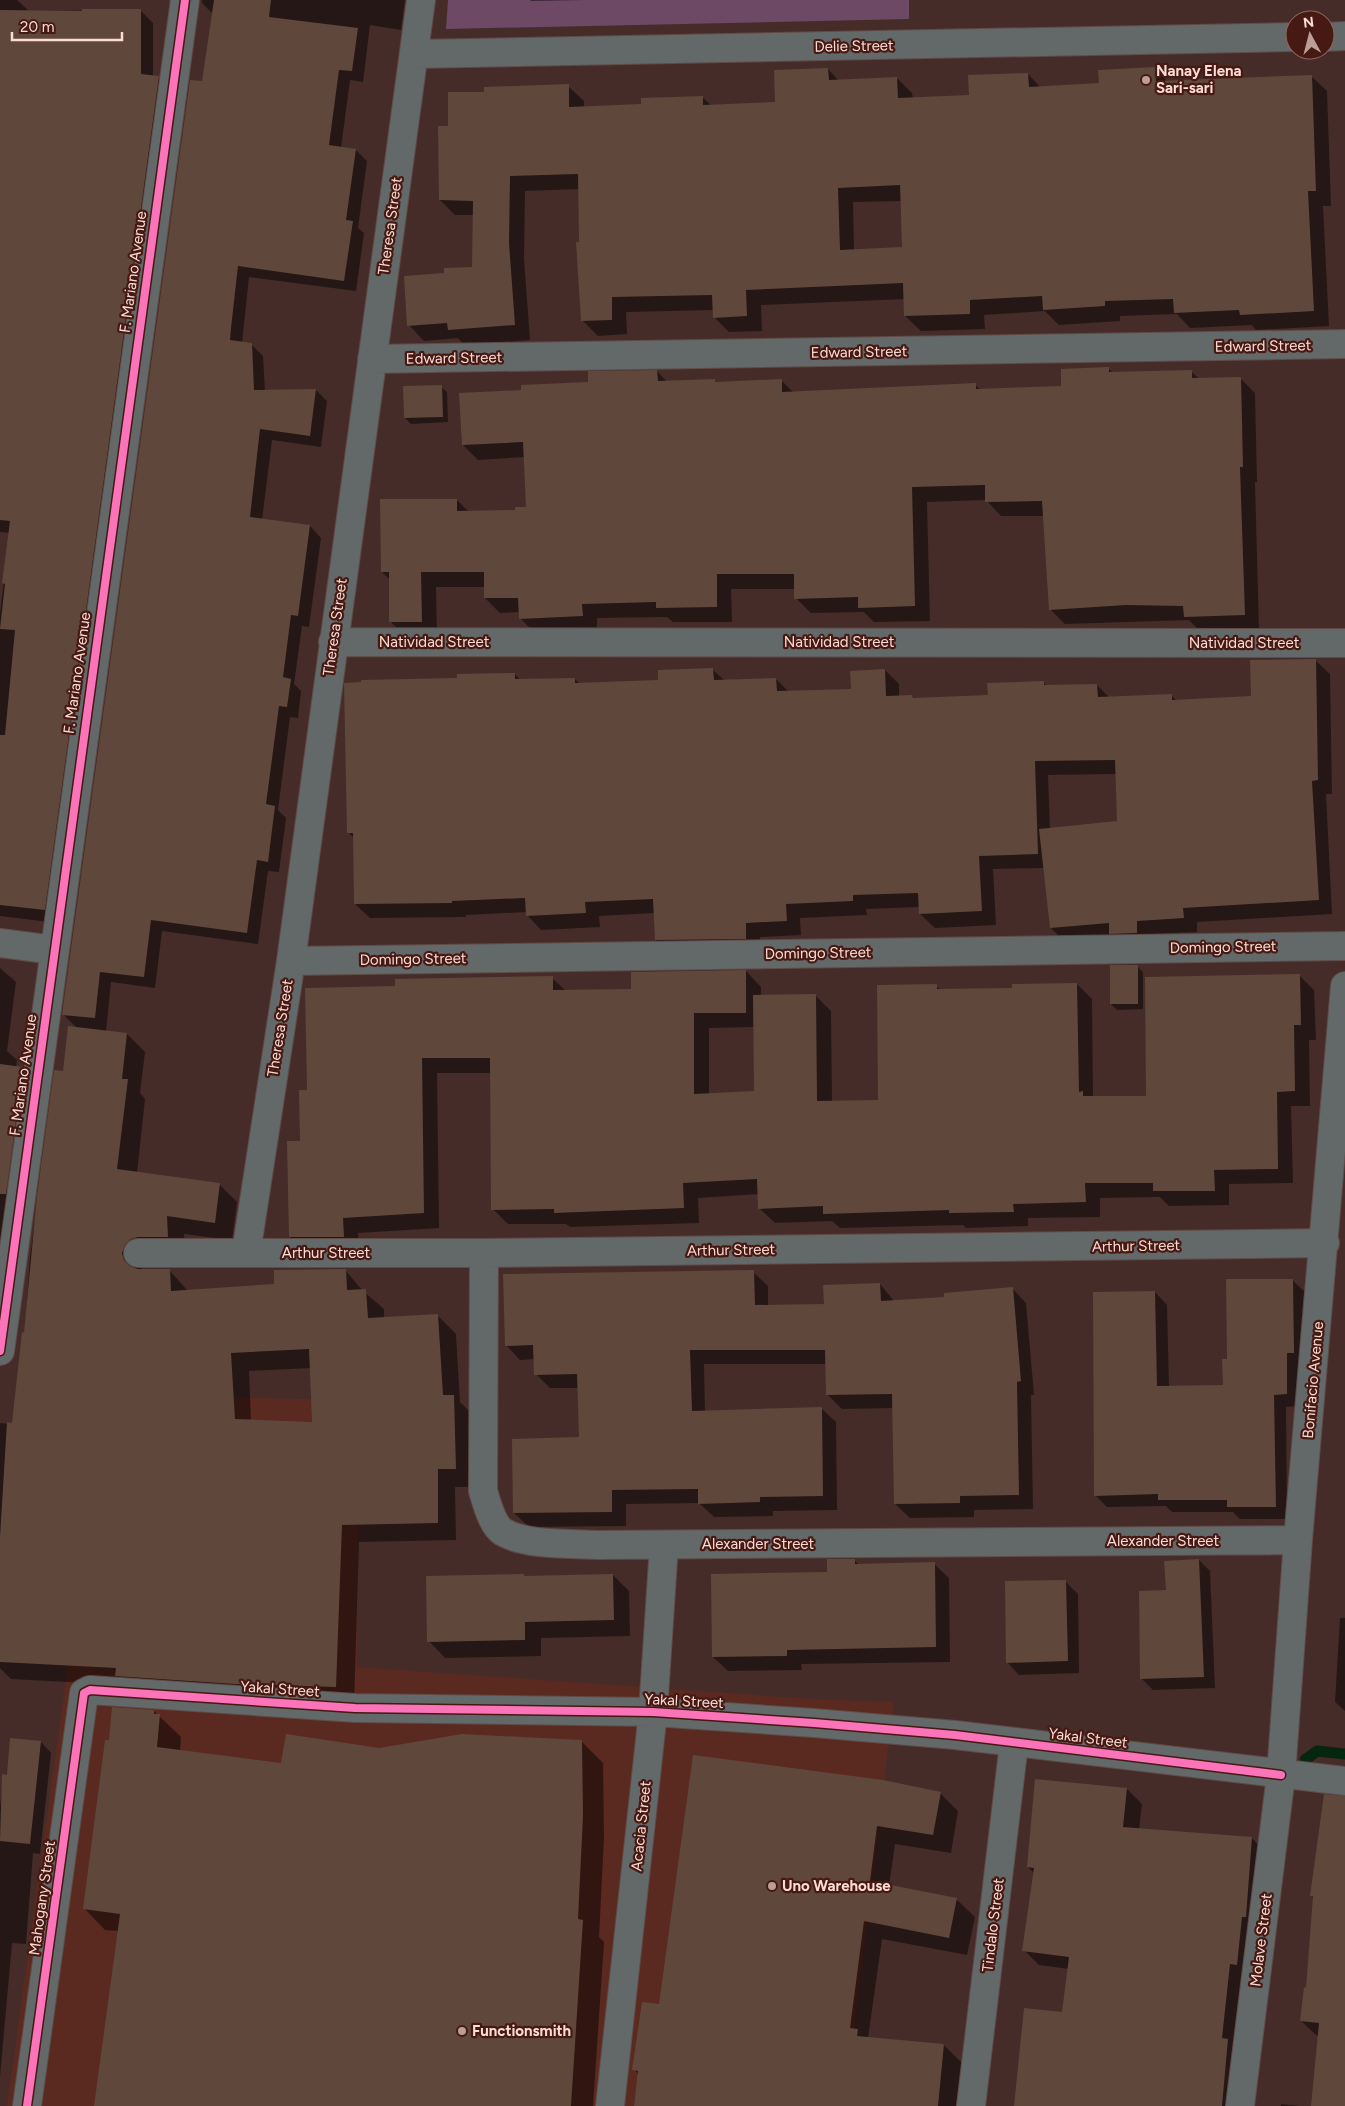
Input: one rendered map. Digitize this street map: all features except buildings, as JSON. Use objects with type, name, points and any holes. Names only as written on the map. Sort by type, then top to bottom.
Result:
[{"type":"street","name":"F. Mariano Avenue","points":[[0,1350],[4,1290],[54,950],[185,0]]},
{"type":"street","name":"Theresa Street","points":[[246,1253],[291,961],[421,0]]},
{"type":"street","name":"Delie Street","points":[[414,54],[1285,37]]},
{"type":"street","name":"Edward Street","points":[[372,360],[1345,344]]},
{"type":"street","name":"Natividad Street","points":[[333,642],[1345,643]]},
{"type":"street","points":[[0,943],[54,950]]},
{"type":"street","name":"Domingo Street","points":[[291,961],[1345,946]]},
{"type":"street","name":"Bonifacio Avenue","points":[[1281,1775],[1298,1540],[1325,1243],[1345,986]]},
{"type":"street","name":"Arthur Street","points":[[138,1253],[484,1253],[1325,1243]]},
{"type":"street","name":"Alexander Street","points":[[484,1253],[483,1491],[489,1511],[502,1532],[536,1541],[599,1545],[1298,1540]]},
{"type":"street","name":"Acacia Street","points":[[610,2106],[653,1712],[664,1545]]},
{"type":"street","name":"Yakal Street","points":[[84,1693],[90,1690],[355,1708],[653,1712],[814,1723],[955,1735],[1281,1775],[1345,1781]]},
{"type":"street","name":"Mahogany Street","points":[[27,2106],[84,1693]]},
{"type":"street","name":"Tindalo Street","points":[[971,2106],[1014,1743]]},
{"type":"street","name":"Molave Street","points":[[1240,2106],[1281,1775]]},
{"type":"shaded area","points":[[448,0],[909,0],[909,19],[446,29]]},
{"type":"shaded area","points":[[86,1395],[360,1400],[357,1667],[813,1699],[894,1702],[845,2106],[7,2106],[66,1679]]},
{"type":"waterway","points":[[1305,1760],[1317,1751],[1345,1754]]},
{"type":"cycle path","points":[[0,1351],[185,0]]},
{"type":"cycle path","points":[[27,2106],[84,1693],[90,1690],[355,1708],[653,1712],[814,1723],[955,1735],[1281,1775]]},
{"type":"place","name":"Nanay Elena Sari-sari","points":[[1146,80]]},
{"type":"place","name":"Uno Warehouse","points":[[772,1886]]},
{"type":"place","name":"Functionsmith","points":[[462,2031]]}]
